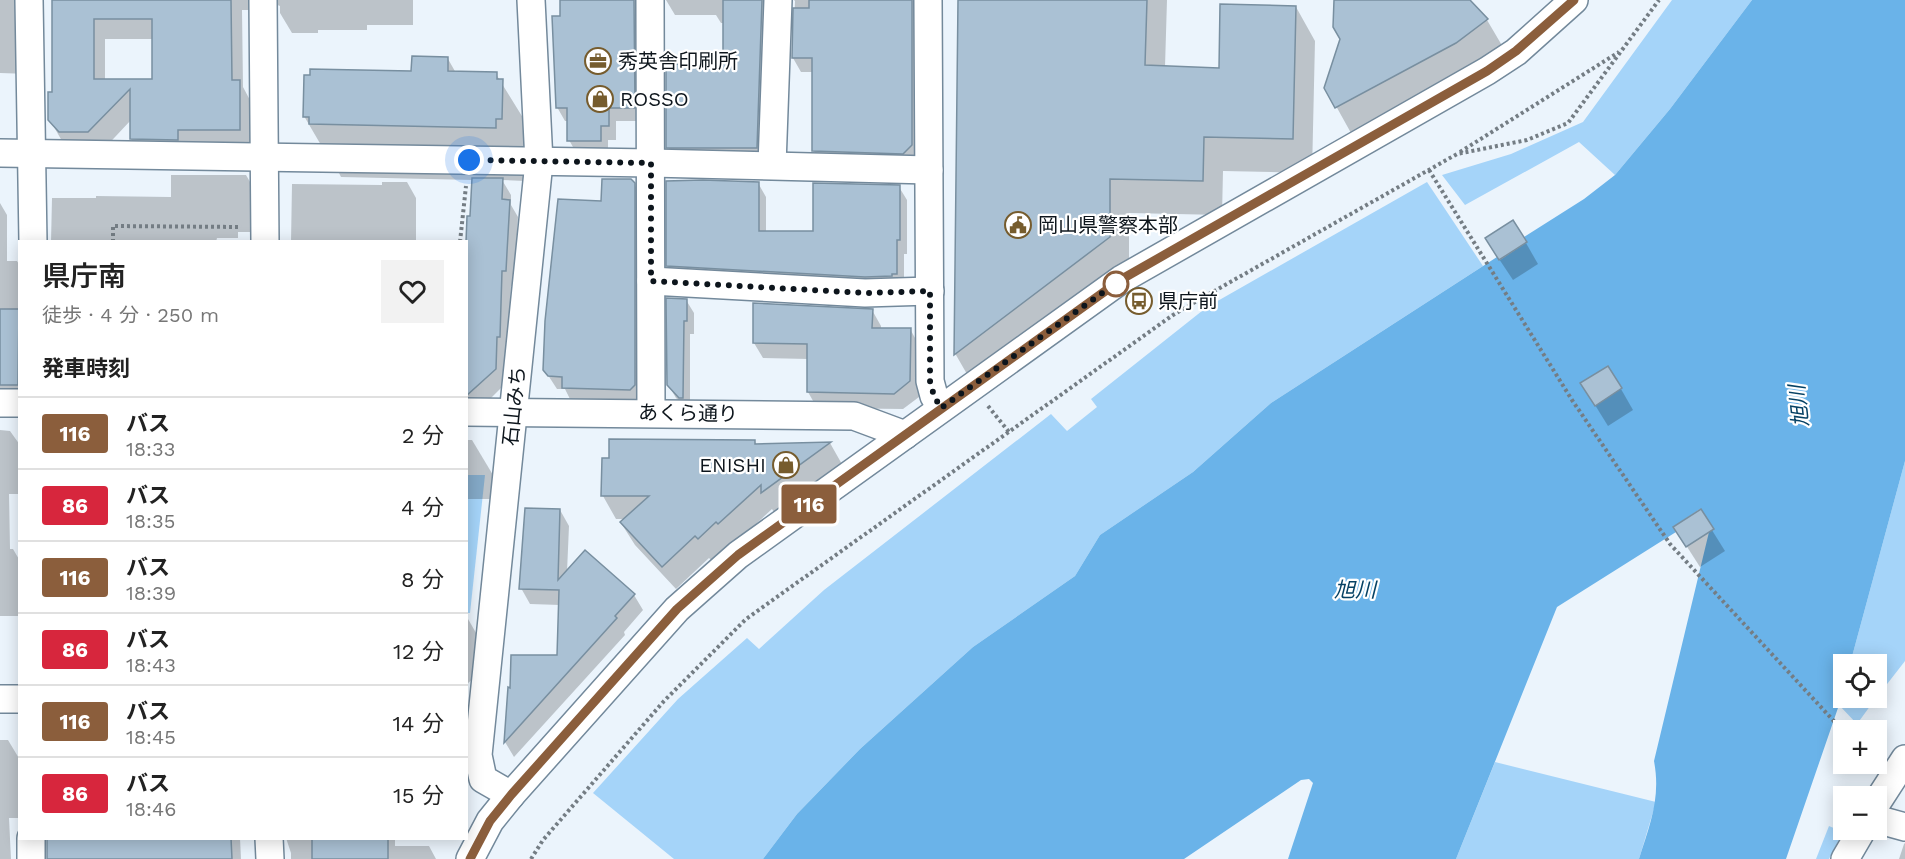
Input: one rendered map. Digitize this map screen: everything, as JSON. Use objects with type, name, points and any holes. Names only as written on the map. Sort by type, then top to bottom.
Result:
[{"type":"street","points":[[29,0],[33,240]]},
{"type":"street","points":[[262,0],[265,235]]},
{"type":"street","name":"石山みち","points":[[511,795],[483,779],[478,755],[475,684],[514,411],[539,162],[531,0]]},
{"type":"street","points":[[650,0],[651,412]]},
{"type":"street","points":[[772,165],[778,0]]},
{"type":"street","points":[[928,0],[930,381],[934,396],[941,408]]},
{"type":"street","points":[[470,859],[490,821],[511,795],[677,609],[738,555],[1122,279],[1487,71],[1516,51],[1574,0]]},
{"type":"street","points":[[0,153],[772,165],[928,170]]},
{"type":"street","points":[[651,281],[865,293],[930,291]]},
{"type":"street","points":[[0,403],[18,403]]},
{"type":"street","name":"あくら通り","points":[[468,412],[651,412],[854,416],[905,435]]},
{"type":"street","points":[[0,699],[18,699]]},
{"type":"street","points":[[1887,786],[1898,769]]},
{"type":"street","points":[[1887,822],[1905,827]]},
{"type":"street","points":[[31,840],[31,859]]},
{"type":"street","points":[[270,840],[270,859]]},
{"type":"street","points":[[1845,859],[1856,840]]},
{"type":"path","points":[[1457,154],[1527,140],[1568,123],[1659,0]]},
{"type":"path","points":[[531,859],[543,840],[664,700],[746,619],[1173,315],[1457,154],[1622,51]]},
{"type":"path","points":[[460,240],[469,160]]},
{"type":"path","points":[[1429,170],[1572,400],[1670,544],[1833,720]]},
{"type":"path","points":[[113,240],[113,226],[265,235]]},
{"type":"path","points":[[988,406],[1009,432]]},
{"type":"shaded area","points":[[1672,0],[1752,0],[1670,109],[1615,175],[1579,142],[1465,205],[1442,175],[1511,154],[1583,122]]},
{"type":"shaded area","points":[[1427,182],[1483,266],[1271,403],[1193,472],[1100,535],[1075,576],[973,647],[860,749],[797,814],[763,859],[674,859],[593,793],[678,699],[747,638],[759,649],[824,590],[1051,414],[1067,431],[1097,407],[1091,399],[1207,307]]},
{"type":"shaded area","points":[[1905,461],[1905,661],[1887,684],[1887,654],[1853,654]]},
{"type":"shaded area","points":[[468,475],[485,475],[470,613],[468,613]]},
{"type":"shaded area","points":[[1842,708],[1869,708],[1860,720],[1853,720]]},
{"type":"shaded area","points":[[1495,762],[1656,802],[1639,859],[1456,859]]},
{"type":"shaded area","points":[[1829,826],[1833,828],[1833,840],[1839,840],[1829,859],[1816,859]]},
{"type":"water","name":"旭川","points":[[1752,0],[1905,0],[1905,461],[1853,654],[1833,654],[1833,708],[1838,708],[1786,859],[1639,859],[1655,799],[1654,761],[1709,532],[1714,529],[1700,509],[1673,527],[1676,532],[1557,607],[1456,859],[1288,859],[1313,783],[1309,779],[1301,780],[1184,859],[763,859],[797,814],[860,749],[973,647],[1075,576],[1100,535],[1193,472],[1271,403],[1497,257],[1500,260],[1527,242],[1524,237],[1584,199],[1615,175],[1670,109]]},
{"type":"building","points":[[52,0],[231,0],[232,80],[240,80],[240,130],[178,130],[178,140],[130,139],[130,89],[88,132],[59,132],[48,120],[48,92],[52,92]],"holes":[[[94,19],[152,19],[152,79],[94,79]]]},
{"type":"building","points":[[560,0],[634,0],[635,108],[609,108],[609,126],[601,126],[601,141],[567,141],[567,108],[556,108],[552,16],[560,16]]},
{"type":"building","points":[[723,0],[762,0],[757,148],[666,148],[666,64],[723,64]]},
{"type":"building","points":[[809,0],[912,0],[912,145],[903,154],[812,151],[812,58],[792,58],[793,8],[809,8]]},
{"type":"building","points":[[958,0],[1147,0],[1145,65],[1219,68],[1220,4],[1296,6],[1293,139],[1204,137],[1203,181],[1110,179],[1110,237],[954,355]]},
{"type":"building","points":[[1334,0],[1470,0],[1488,19],[1456,43],[1335,108],[1324,88],[1340,39],[1333,27]]},
{"type":"building","points":[[412,56],[448,57],[448,71],[497,72],[497,79],[503,79],[502,119],[496,119],[496,128],[309,124],[309,117],[303,117],[304,75],[310,75],[310,69],[411,71]]},
{"type":"building","points":[[472,178],[503,178],[502,199],[510,200],[506,271],[502,271],[500,337],[497,337],[496,369],[468,394],[468,240],[466,240],[467,216],[470,216]]},
{"type":"building","points":[[602,179],[631,179],[635,183],[635,385],[630,390],[562,388],[562,377],[548,376],[543,370],[545,321],[558,199],[601,201]]},
{"type":"building","points":[[666,181],[759,182],[759,231],[813,231],[813,183],[900,185],[900,240],[897,240],[897,274],[865,277],[666,266]]},
{"type":"building","points":[[1513,220],[1527,242],[1499,260],[1485,238]]},
{"type":"building","points":[[666,298],[687,299],[687,321],[684,321],[683,398],[679,398],[667,385]]},
{"type":"building","points":[[753,303],[873,309],[872,328],[911,328],[910,381],[894,394],[807,392],[807,344],[753,343]]},
{"type":"building","points":[[0,309],[18,309],[18,385],[0,385]]},
{"type":"building","points":[[1608,366],[1622,388],[1595,406],[1580,383]]},
{"type":"building","points":[[609,439],[755,440],[755,444],[831,442],[761,493],[761,485],[718,524],[716,522],[698,539],[695,536],[662,567],[620,522],[649,496],[601,496],[602,458],[609,458]]},
{"type":"building","points":[[525,508],[560,509],[558,580],[585,550],[635,594],[615,616],[617,618],[504,743],[511,655],[557,655],[559,590],[519,589]]},
{"type":"building","points":[[1701,509],[1714,529],[1686,547],[1673,527]]},
{"type":"building","points":[[47,840],[231,840],[232,859],[47,859]]},
{"type":"building","points":[[312,840],[388,840],[388,859],[312,859]]},
{"type":"bus line","name":"116","points":[[470,859],[490,821],[511,795],[677,609],[738,555],[1122,279],[1487,71],[1516,51],[1574,0]]},
{"type":"place","name":"秀英舎印刷所","points":[[598,61]]},
{"type":"place","name":"ROSSO","points":[[600,99]]},
{"type":"place","name":"岡山県警察本部","points":[[1018,225]]},
{"type":"place","name":"県庁前","points":[[1139,301]]},
{"type":"place","name":"ENISHI","points":[[786,465]]},
{"type":"route","points":[[469,160],[651,163],[651,281],[865,293],[930,291],[930,381],[934,396],[941,408],[1122,279],[1116,284]]}]
